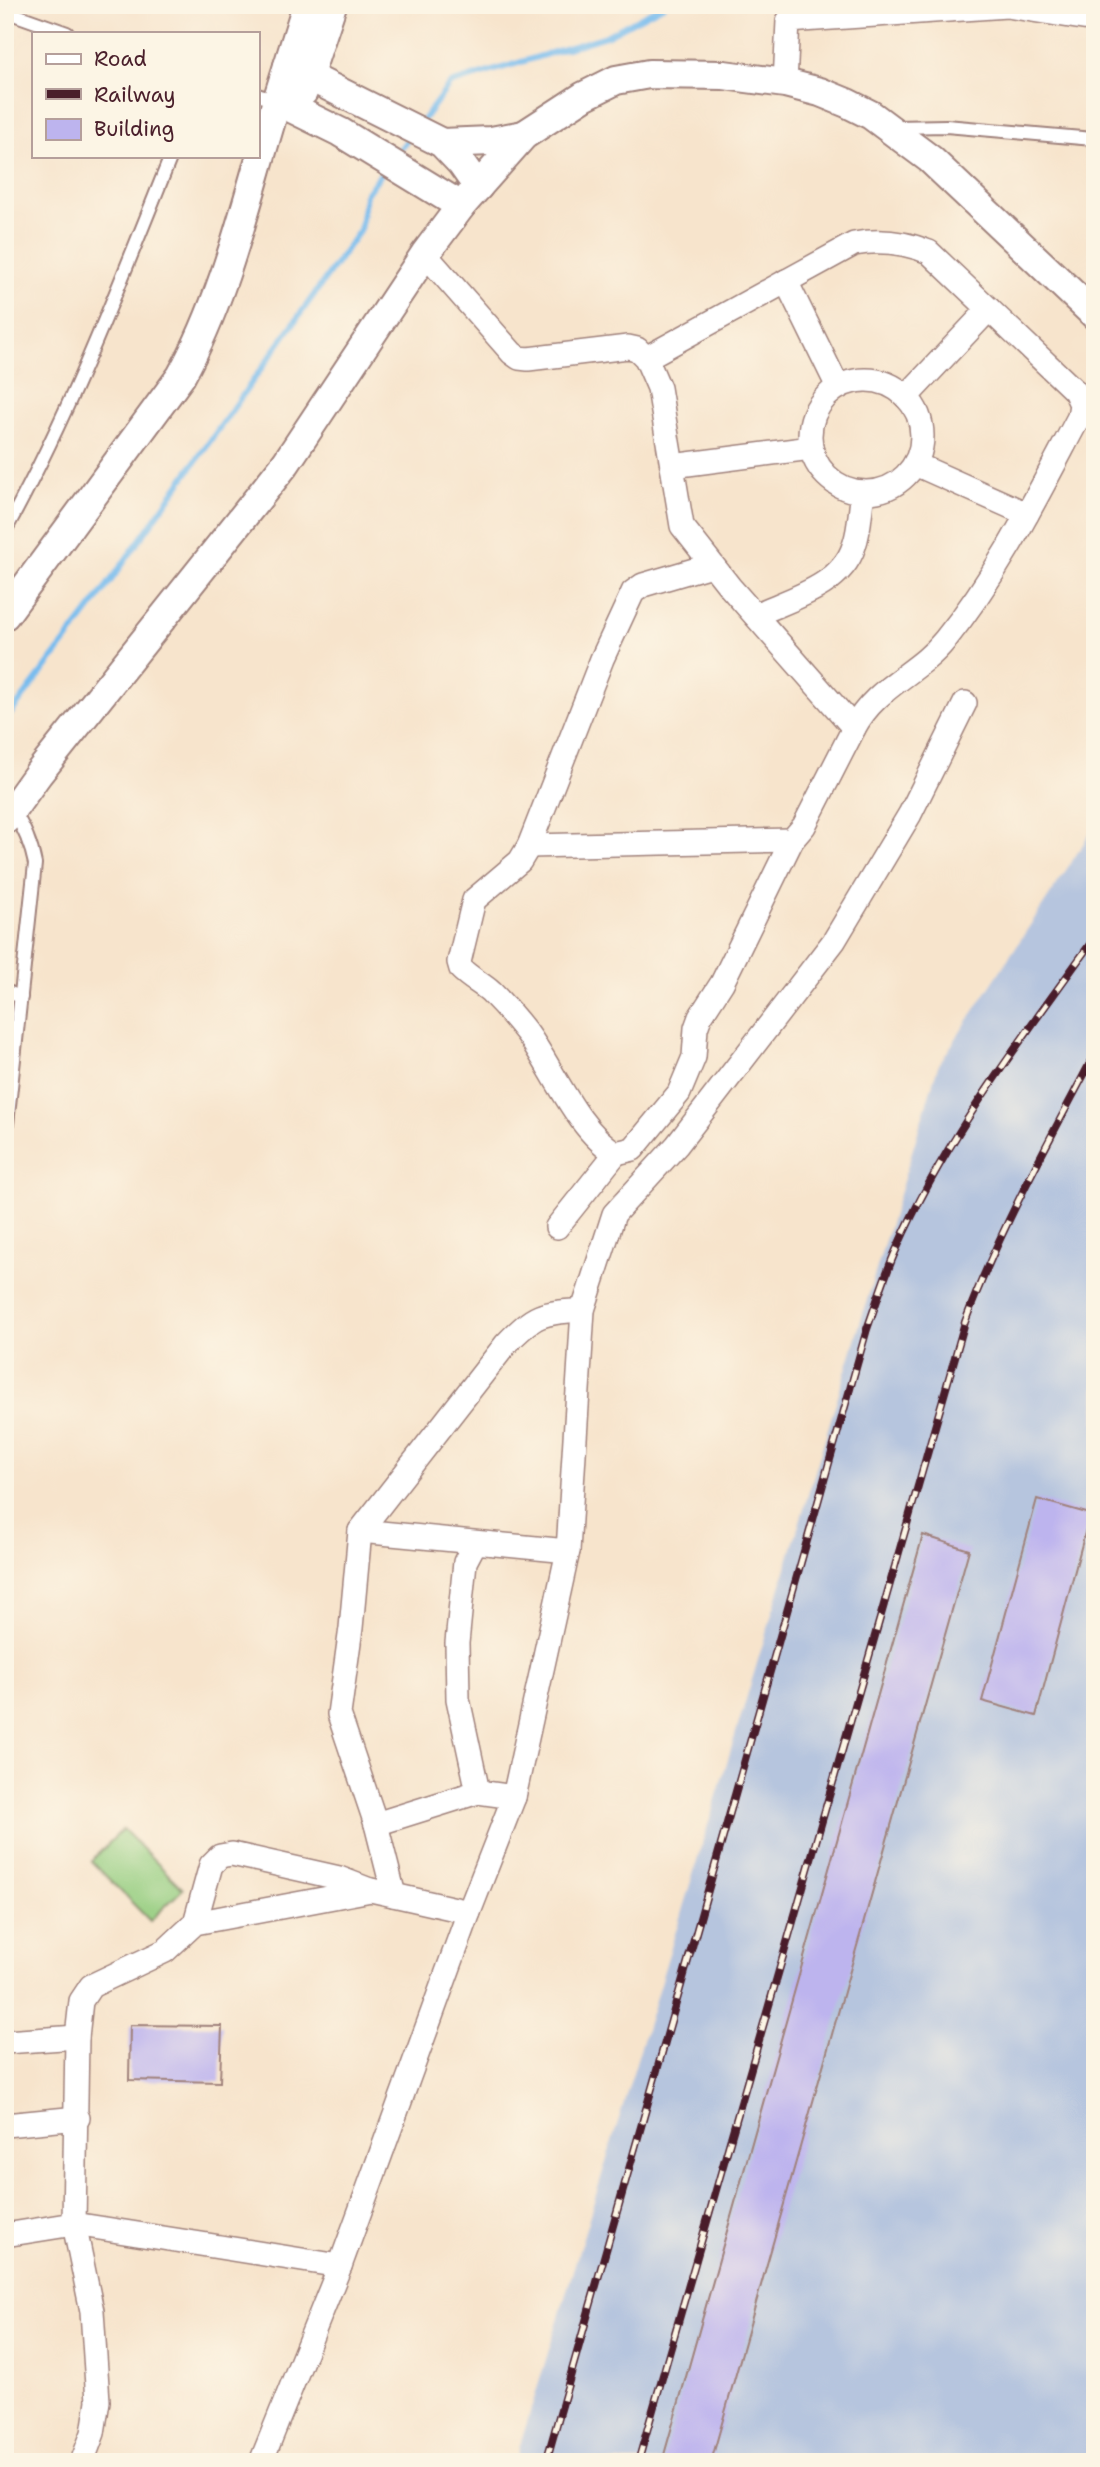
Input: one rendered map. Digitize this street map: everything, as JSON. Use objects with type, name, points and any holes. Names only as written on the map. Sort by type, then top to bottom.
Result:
[{"type":"street","points":[[299,70],[307,5]]},
{"type":"street","points":[[5,615],[181,376],[200,341],[214,306],[278,102],[299,70],[332,5]]},
{"type":"street","points":[[785,83],[788,13],[1007,6],[1095,20]]},
{"type":"street","points":[[299,70],[437,140],[461,163],[469,197]]},
{"type":"street","points":[[9,815],[38,774],[286,463],[425,254],[469,197],[524,135],[584,96],[616,79],[649,74],[724,75],[785,83],[820,92],[847,103],[888,128],[930,159],[1095,315]]},
{"type":"street","points":[[278,102],[341,132],[416,178],[469,197]]},
{"type":"street","points":[[437,140],[480,142],[524,135]]},
{"type":"street","points":[[557,1227],[616,1153],[633,1149],[679,1093],[694,1057],[696,1028],[700,1017],[722,983],[792,840],[804,825],[860,716],[889,686],[944,641],[995,573],[1079,417],[1081,404],[1075,391],[929,252],[893,241],[854,244],[646,358]]},
{"type":"street","points":[[425,254],[519,358],[628,347],[637,349],[646,358],[659,388],[682,526],[711,565],[854,728]]},
{"type":"street","points":[[786,281],[838,387]]},
{"type":"street","points":[[906,397],[989,309]]},
{"type":"street","points":[[855,381],[873,381],[891,386],[906,397],[916,412],[921,429],[921,447],[915,464],[907,475],[895,484],[883,490],[863,492],[842,488],[831,481],[815,461],[811,448],[812,420],[827,396],[838,387],[855,381]]},
{"type":"street","points":[[672,466],[811,448]]},
{"type":"street","points":[[915,464],[1027,514]]},
{"type":"street","points":[[755,615],[826,583],[838,573],[849,559],[855,544],[863,492]]},
{"type":"street","points":[[616,1153],[608,1149],[583,1120],[527,1034],[489,991],[461,969],[459,962],[474,900],[520,861],[529,846],[602,659],[633,592],[643,585],[711,565]]},
{"type":"street","points":[[261,2462],[340,2266],[469,1912],[514,1797],[568,1551],[583,1310],[614,1214],[677,1145],[834,941],[910,814],[965,703]]},
{"type":"street","points":[[529,846],[792,840]]},
{"type":"street","points":[[394,1895],[376,1824],[339,1714],[351,1629],[360,1531],[506,1344],[527,1322],[549,1312],[583,1310]]},
{"type":"street","points":[[360,1531],[568,1551]]},
{"type":"street","points":[[475,1543],[466,1562],[457,1643],[457,1699],[478,1792]]},
{"type":"street","points":[[376,1824],[478,1792],[514,1797]]},
{"type":"street","points":[[82,2462],[93,2433],[98,2401],[92,2311],[74,2224],[78,2037],[81,2001],[91,1986],[165,1951],[195,1923],[211,1865],[220,1856],[232,1854],[299,1869],[339,1878],[371,1890],[469,1912]]},
{"type":"street","points":[[195,1923],[371,1890]]},
{"type":"street","points":[[5,2042],[78,2037]]},
{"type":"street","points":[[5,2125],[78,2118]]},
{"type":"street","points":[[5,2235],[74,2224],[340,2266]]},
{"type":"lane","points":[[5,11],[63,32]]},
{"type":"lane","points":[[888,128],[946,126],[1093,139]]},
{"type":"lane","points":[[5,531],[39,469],[75,389],[170,158]]},
{"type":"lane","points":[[5,1143],[36,864],[32,845],[9,815]]},
{"type":"lane","points":[[5,991],[21,997]]},
{"type":"shaded area","points":[[1095,826],[1095,2462],[515,2462],[938,1066]]},
{"type":"green space","points":[[123,1829],[183,1889],[150,1921],[91,1861]]},
{"type":"building","points":[[1037,1499],[1090,1514],[1036,1716],[982,1701]]},
{"type":"building","points":[[923,1535],[969,1550],[711,2462],[662,2462]]},
{"type":"building","points":[[130,2025],[222,2026],[220,2082],[129,2080]]},
{"type":"waterway","points":[[420,124],[450,84],[606,36],[664,5]]},
{"type":"waterway","points":[[394,157],[411,135]]},
{"type":"waterway","points":[[5,721],[97,600],[360,230],[366,194],[385,168]]},
{"type":"railway","points":[[546,2462],[867,1329],[885,1278],[917,1207],[962,1127],[1095,937]]},
{"type":"railway","points":[[638,2462],[965,1322],[1009,1220],[1095,1054]]}]
